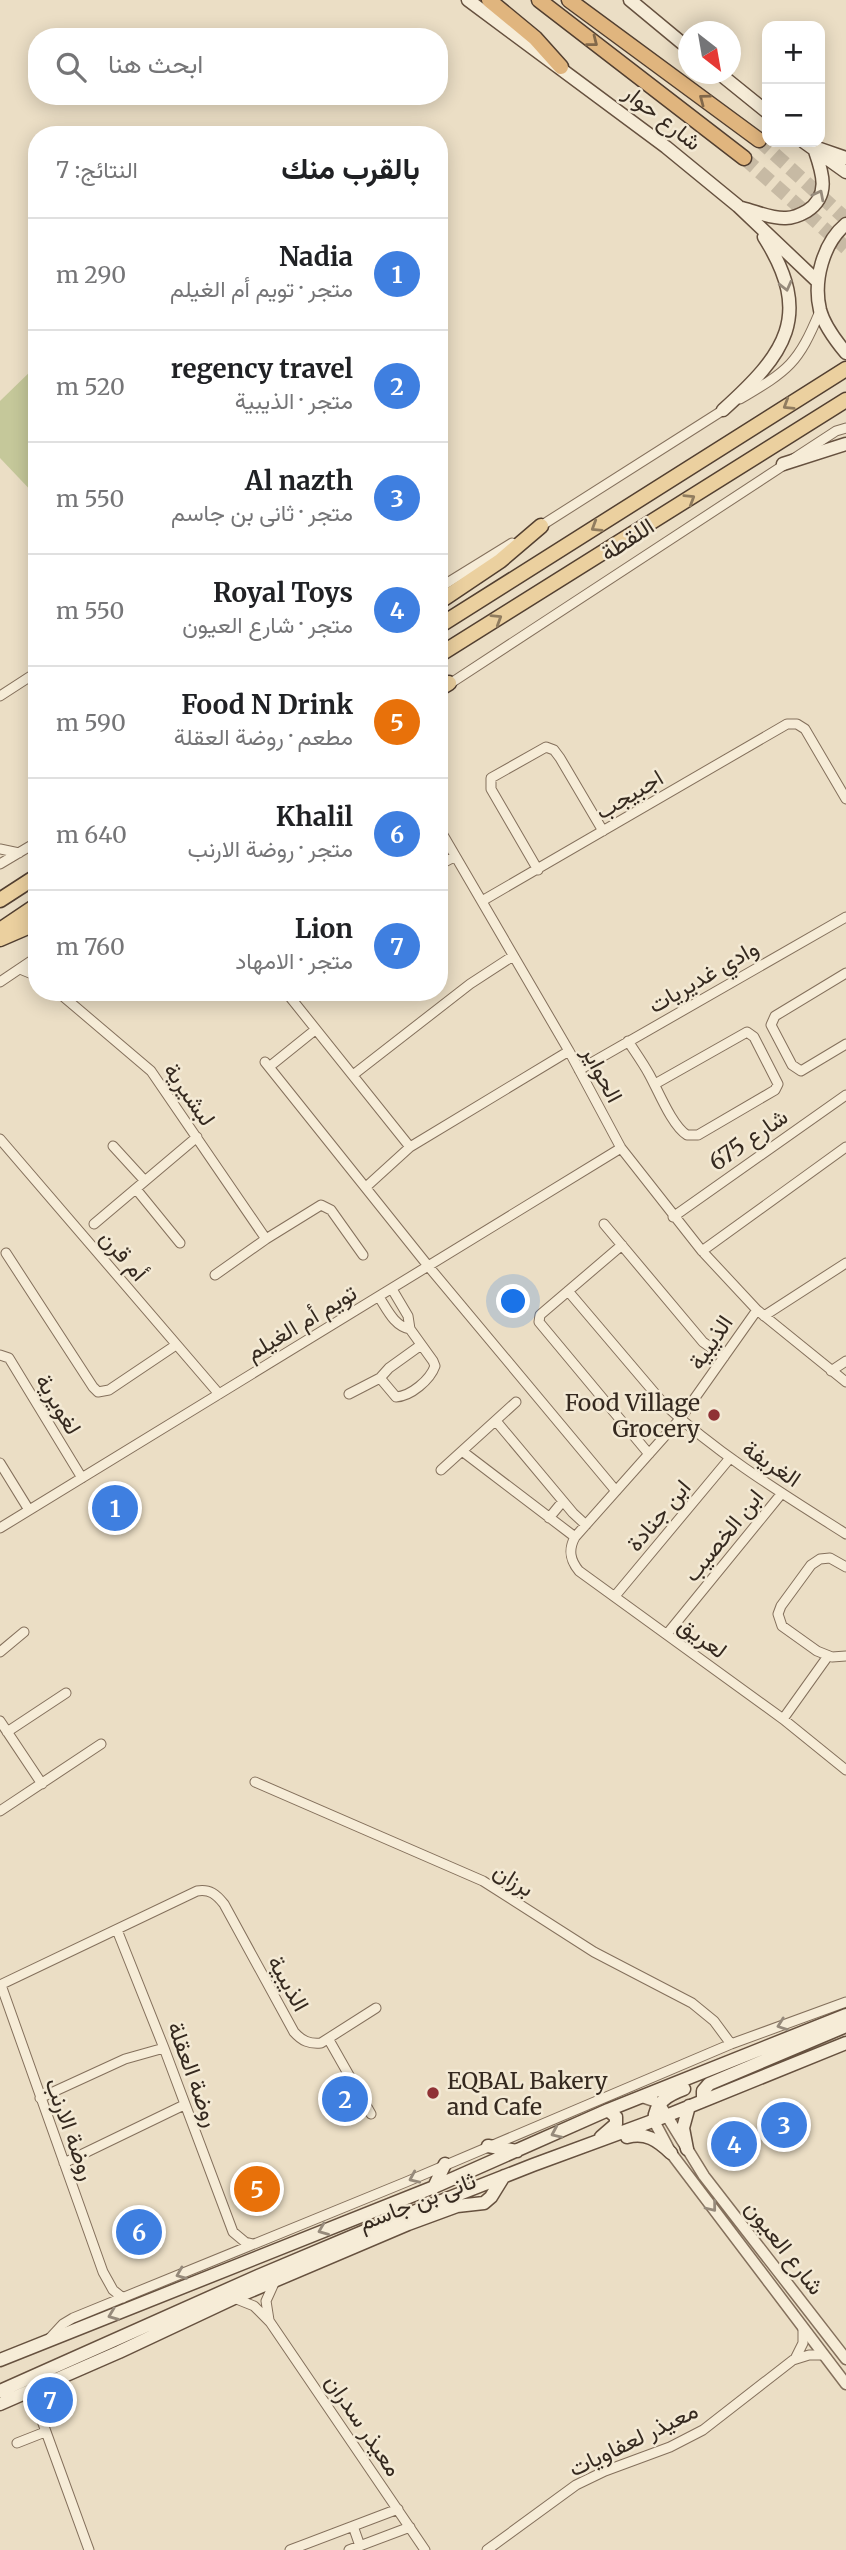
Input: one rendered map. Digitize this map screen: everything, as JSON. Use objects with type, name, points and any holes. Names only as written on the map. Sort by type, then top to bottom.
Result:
[{"type":"highway","points":[[489,0],[535,38],[561,67]]},
{"type":"highway","name":"شارع حوار","points":[[539,0],[744,158]]},
{"type":"highway","name":"شارع حوار","points":[[569,0],[758,140]]},
{"type":"main road","name":"شارع حوار","points":[[468,0],[666,147],[738,206],[818,282]]},
{"type":"main road","points":[[630,0],[678,40]]},
{"type":"main road","points":[[732,84],[762,108]]},
{"type":"main road","points":[[738,206],[787,218],[799,216],[810,209],[824,188],[823,175],[809,147]]},
{"type":"main road","points":[[811,147],[846,172]]},
{"type":"main road","points":[[814,147],[846,158]]},
{"type":"main road","points":[[846,223],[830,244],[822,262],[818,282],[820,311],[829,330],[846,353]]},
{"type":"main road","points":[[723,410],[771,363],[788,326],[788,289],[772,249],[757,225]]},
{"type":"main road","name":"اللقطة","points":[[448,619],[846,369]]},
{"type":"main road","name":"اللقطة","points":[[448,649],[846,400]]},
{"type":"main road","points":[[783,464],[846,444]]},
{"type":"main road","points":[[448,596],[500,561],[541,526]]},
{"type":"main road","points":[[0,900],[28,882]]},
{"type":"main road","points":[[0,930],[28,911]]},
{"type":"main road","points":[[0,939],[28,927]]},
{"type":"main road","name":"ثانى بن جاسم","points":[[0,2360],[434,2187],[608,2110],[846,2015]]},
{"type":"main road","points":[[703,2100],[703,2091],[709,2084],[846,2026]]},
{"type":"main road","name":"ثانى بن جاسم","points":[[0,2404],[33,2394],[234,2298],[449,2208],[484,2203],[504,2176],[846,2043]]},
{"type":"main road","points":[[659,2114],[676,2092],[761,2058],[779,2054]]},
{"type":"main road","points":[[687,2149],[683,2127],[689,2106]]},
{"type":"main road","points":[[592,2144],[616,2124],[616,2117],[608,2110]]},
{"type":"main road","points":[[533,2165],[558,2160],[637,2134],[657,2140],[671,2153]]},
{"type":"main road","points":[[488,2146],[517,2151]]},
{"type":"main road","points":[[434,2187],[445,2164]]},
{"type":"main road","points":[[0,2391],[274,2269],[504,2176]]},
{"type":"street","points":[[448,583],[784,371],[806,344],[820,311]]},
{"type":"street","name":"اللقطة","points":[[448,683],[783,464],[836,430],[846,428]]},
{"type":"street","points":[[0,696],[28,678]]},
{"type":"street","name":"اجبيجب","points":[[482,901],[787,724],[797,724],[805,729],[846,799]]},
{"type":"street","points":[[538,870],[493,793],[491,778],[546,747],[551,748],[560,758],[603,831]]},
{"type":"street","name":"الحواير","points":[[448,845],[569,1051],[621,1148],[673,1217],[760,1313],[846,1382]]},
{"type":"street","points":[[0,864],[28,848]]},
{"type":"street","points":[[0,849],[19,853]]},
{"type":"street","points":[[448,860],[454,857]]},
{"type":"street","name":"وادي غديريات","points":[[579,1070],[846,917]]},
{"type":"street","points":[[354,1075],[470,984],[513,956]]},
{"type":"street","points":[[0,982],[28,963]]},
{"type":"street","points":[[20,969],[28,972]]},
{"type":"street","points":[[846,973],[775,1016],[771,1025],[797,1070],[808,1069],[846,1044]]},
{"type":"street","name":"لبشيرية","points":[[69,1001],[151,1071],[266,1239]]},
{"type":"street","points":[[293,1001],[410,1147]]},
{"type":"street","points":[[315,1030],[267,1065],[429,1267],[616,1491]]},
{"type":"street","points":[[630,1040],[647,1070],[654,1084],[679,1129],[687,1135],[693,1136],[771,1092],[778,1084],[754,1037],[747,1032],[654,1084]]},
{"type":"street","points":[[366,1187],[410,1147],[569,1051]]},
{"type":"street","name":"شارع 675","points":[[673,1217],[846,1095]]},
{"type":"street","points":[[94,1224],[197,1138]]},
{"type":"street","name":"أم قرن","points":[[0,1139],[219,1394]]},
{"type":"street","points":[[113,1146],[145,1181]]},
{"type":"street","points":[[704,1253],[727,1231],[846,1147]]},
{"type":"street","name":"تويم أم الغيلم","points":[[0,1528],[621,1148]]},
{"type":"street","points":[[136,1189],[180,1243]]},
{"type":"street","points":[[215,1275],[314,1208],[325,1206],[331,1210],[363,1255]]},
{"type":"street","points":[[604,1224],[703,1342],[724,1356]]},
{"type":"street","points":[[622,1245],[540,1315],[540,1325],[649,1454]]},
{"type":"street","points":[[6,1253],[98,1392],[109,1390],[176,1345]]},
{"type":"street","name":"الذيبية","points":[[586,1525],[680,1419],[724,1356],[760,1313],[846,1263]]},
{"type":"street","points":[[380,1378],[396,1397],[401,1397],[430,1375],[435,1366],[410,1329],[408,1316],[392,1289]]},
{"type":"street","name":"الغريفة","points":[[568,1291],[664,1404],[680,1419],[730,1458],[846,1534]]},
{"type":"street","points":[[379,1297],[401,1328],[410,1329]]},
{"type":"street","points":[[349,1394],[380,1378],[389,1368],[421,1345]]},
{"type":"street","name":"لغويرية","points":[[0,1355],[9,1358],[82,1478]]},
{"type":"street","points":[[831,1371],[846,1361]]},
{"type":"street","points":[[441,1470],[516,1402]]},
{"type":"street","points":[[462,1451],[575,1537],[586,1525],[496,1420]]},
{"type":"street","name":"ابن جنادة","points":[[615,1596],[730,1458]]},
{"type":"street","points":[[0,1463],[29,1510]]},
{"type":"street","name":"ابن الخصيب","points":[[667,1634],[782,1493]]},
{"type":"street","points":[[549,1518],[563,1501]]},
{"type":"street","name":"لعريق","points":[[575,1537],[570,1549],[574,1564],[845,1768]]},
{"type":"street","points":[[846,1567],[830,1558],[815,1562],[778,1614],[782,1626],[828,1656],[846,1656]]},
{"type":"street","points":[[0,1652],[24,1632]]},
{"type":"street","points":[[783,1719],[828,1656]]},
{"type":"street","points":[[7,1732],[66,1693]]},
{"type":"street","points":[[0,1721],[41,1784]]},
{"type":"street","points":[[0,1811],[101,1744]]},
{"type":"street","name":"برزان","points":[[255,1782],[483,1881],[594,1952],[692,2003],[714,2021],[731,2044]]},
{"type":"street","name":"الذيبية","points":[[117,1930],[197,1891],[212,1892],[224,1904],[294,2032],[300,2039],[311,2044],[330,2040]]},
{"type":"street","points":[[0,1985],[117,1930]]},
{"type":"street","name":"روضة العقلة","points":[[117,1930],[233,2232]]},
{"type":"street","name":"روضة الارنب","points":[[0,1985],[109,2284],[123,2298]]},
{"type":"street","name":"ثانى بن جاسم","points":[[48,2340],[67,2321],[107,2304],[731,2044],[846,2002]]},
{"type":"street","points":[[371,2114],[330,2040],[376,2008]]},
{"type":"street","points":[[40,2098],[125,2059],[164,2048]]},
{"type":"street","points":[[642,2097],[659,2114]]},
{"type":"street","points":[[64,2163],[184,2105]]},
{"type":"street","name":"شارع العيون","points":[[659,2114],[846,2359]]},
{"type":"street","name":"شارع العيون","points":[[659,2114],[671,2153],[846,2384]]},
{"type":"street","points":[[233,2232],[245,2242],[253,2244]]},
{"type":"street","points":[[223,2257],[232,2241],[233,2232]]},
{"type":"street","points":[[270,2322],[267,2301],[275,2281]]},
{"type":"street","name":"روضة الارنب","points":[[107,2304],[109,2284]]},
{"type":"street","name":"معيذر سدران","points":[[234,2298],[254,2306],[270,2322],[425,2550]]},
{"type":"street","points":[[793,2360],[803,2343],[803,2329]]},
{"type":"street","name":"معيذر لعفاويات","points":[[487,2550],[576,2485],[703,2430],[793,2360],[809,2355],[823,2355]]},
{"type":"street","points":[[41,2418],[89,2550]]},
{"type":"street","points":[[17,2443],[46,2432]]},
{"type":"street","points":[[290,2550],[398,2509]]},
{"type":"street","points":[[353,2526],[360,2546]]},
{"type":"street","points":[[349,2550],[410,2527]]},
{"type":"green space","points":[[28,374],[28,488],[0,458],[0,401]]},
{"type":"tunnel","points":[[759,140],[846,219]]},
{"type":"tunnel","points":[[744,158],[846,248]]},
{"type":"tunnel","points":[[34,2398],[41,2418]]},
{"type":"place","name":"Food Village Grocery","points":[[714,1415]]},
{"type":"place","name":"Nadia","points":[[115,1508]]},
{"type":"place","name":"EQBAL Bakery and Cafe","points":[[433,2093]]},
{"type":"place","name":"regency travel","points":[[345,2099]]},
{"type":"place","name":"Al nazth","points":[[784,2125]]},
{"type":"place","name":"Royal Toys","points":[[734,2144]]},
{"type":"place","name":"Food N Drink","points":[[257,2189]]},
{"type":"place","name":"Khalil","points":[[139,2232]]},
{"type":"place","name":"Lion","points":[[50,2400]]}]
